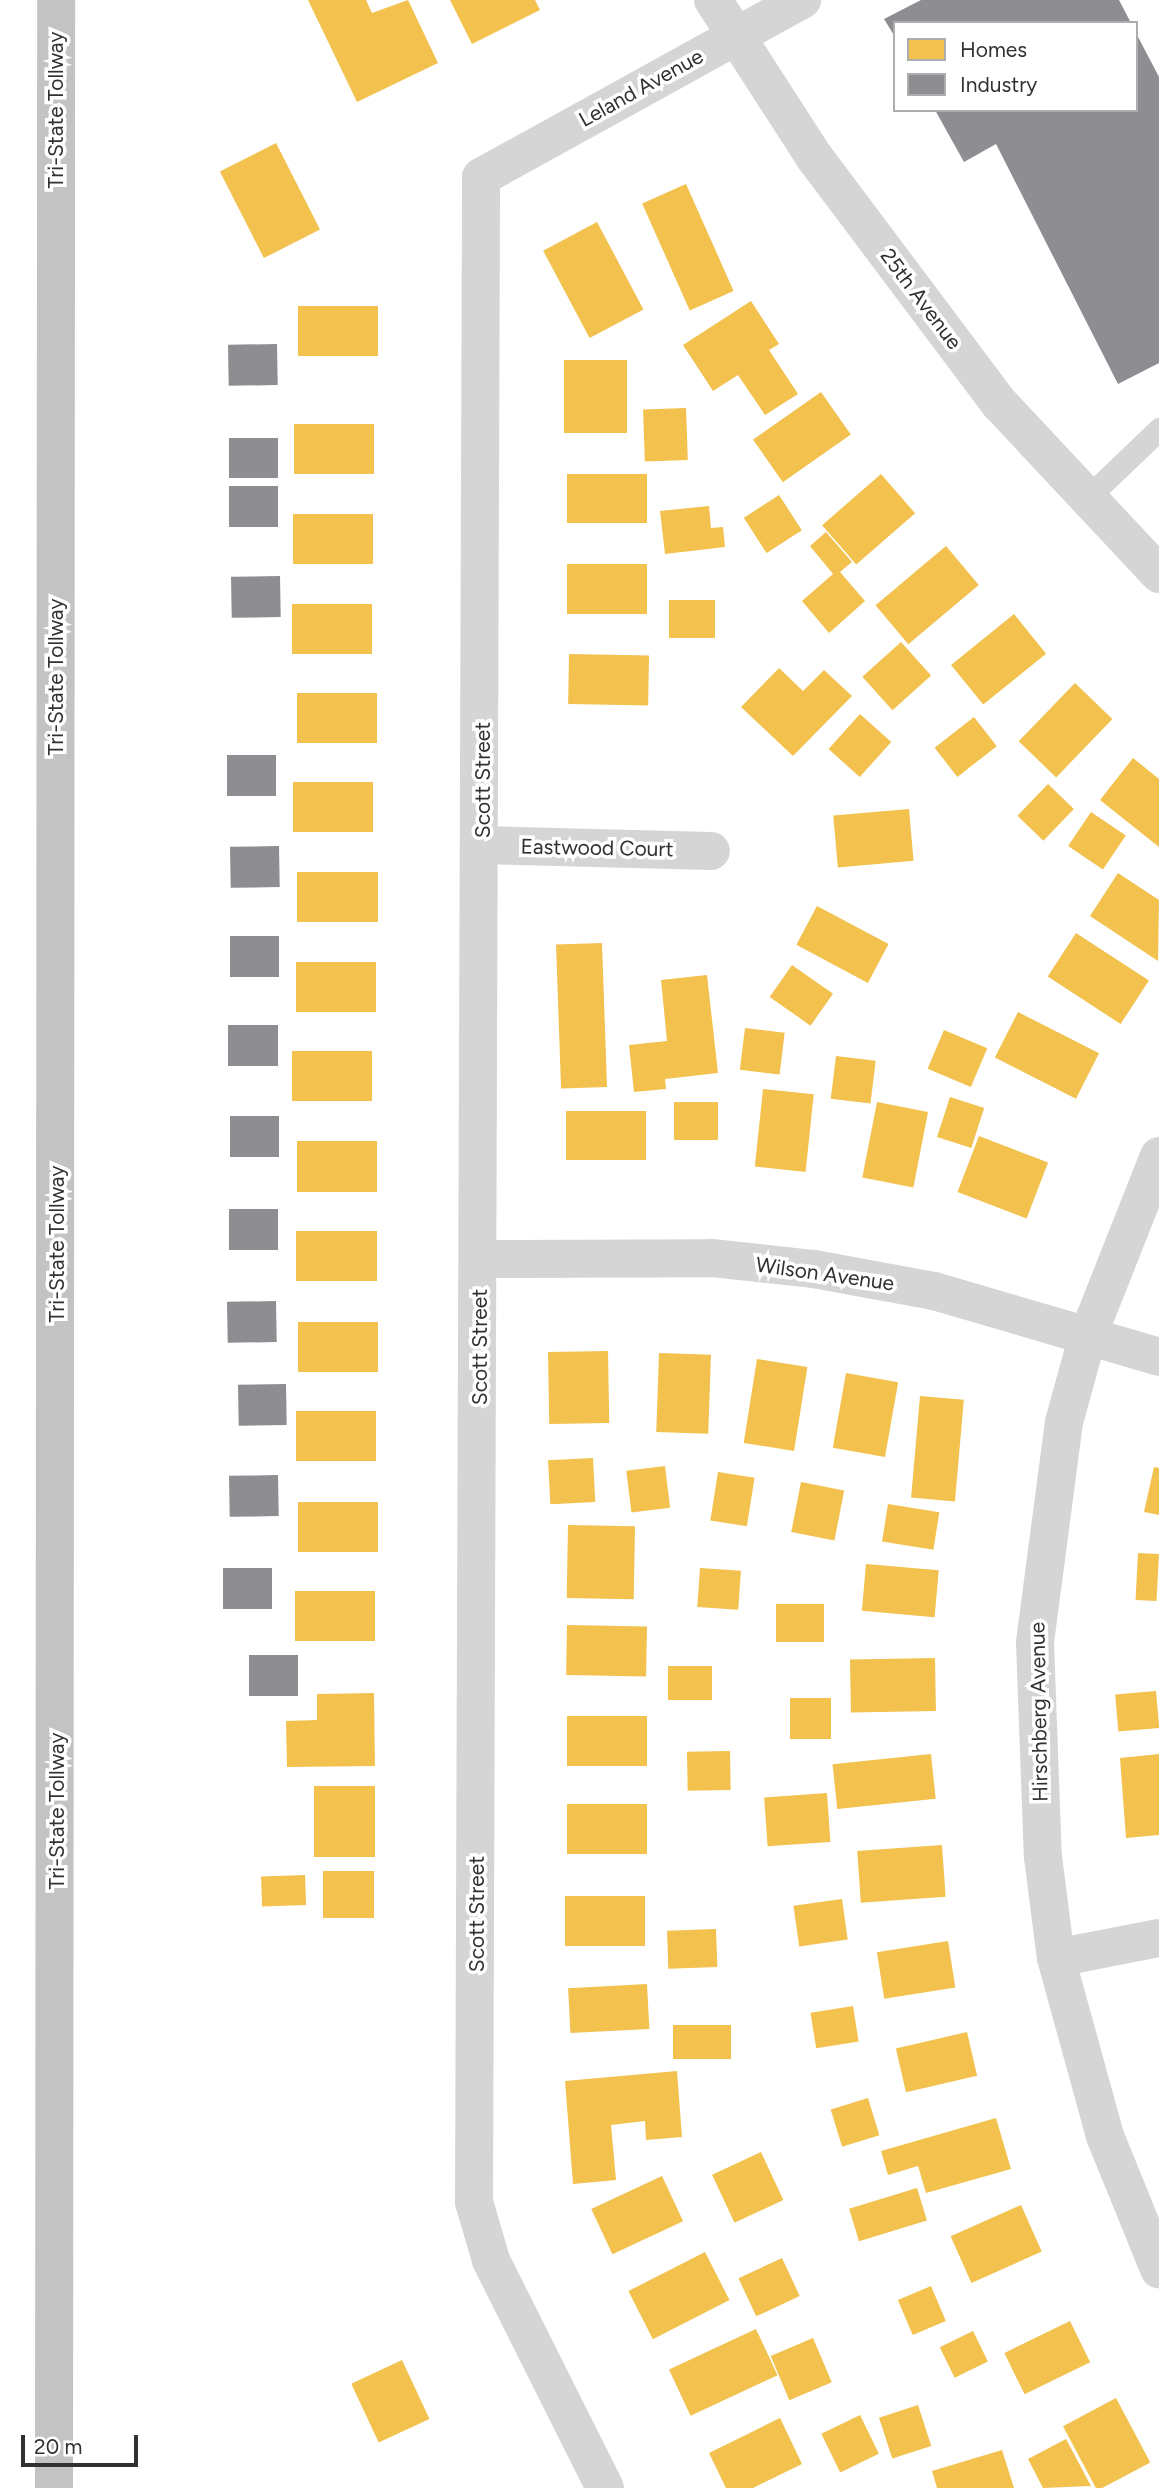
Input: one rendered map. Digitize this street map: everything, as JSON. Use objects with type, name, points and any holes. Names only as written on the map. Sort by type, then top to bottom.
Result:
[{"type":"highway","name":"Tri-State Tollway","points":[[54,2488],[56,0]]},
{"type":"street","name":"25th Avenue","points":[[713,0],[732,37],[1000,404],[1085,500],[1159,575]]},
{"type":"street","name":"Leland Avenue","points":[[481,177],[802,0]]},
{"type":"street","name":"Scott Street","points":[[481,177],[483,845],[474,2202],[491,2260],[605,2488]]},
{"type":"street","name":"Eastwood Court","points":[[483,845],[711,850]]},
{"type":"street","name":"Hirschberg Avenue","points":[[1159,1156],[1088,1335],[1064,1422],[1035,1643],[1043,1857],[1056,1958],[1105,2136],[1159,2269]]},
{"type":"street","name":"Wilson Avenue","points":[[480,1259],[712,1258],[814,1269],[934,1291],[1159,1357]]},
{"type":"street","points":[[1056,1958],[1159,1938]]},
{"type":"lane","points":[[1085,500],[1159,429]]},
{"type":"building: Homes","points":[[308,0],[366,0],[372,13],[408,0],[438,63],[357,102]]},
{"type":"building: Homes","points":[[450,0],[535,0],[540,10],[472,44]]},
{"type":"building: Homes","points":[[276,143],[320,229],[264,258],[220,172]]},
{"type":"building: Homes","points":[[686,184],[734,291],[690,310],[642,204]]},
{"type":"building: Homes","points":[[597,222],[643,309],[590,338],[543,251]]},
{"type":"building: Homes","points":[[751,301],[779,344],[769,350],[798,394],[765,415],[738,375],[713,391],[683,345]]},
{"type":"building: Homes","points":[[298,306],[378,306],[378,356],[298,356]]},
{"type":"building: Homes","points":[[564,360],[627,360],[627,433],[564,433]]},
{"type":"building: Homes","points":[[821,392],[851,435],[783,482],[753,440]]},
{"type":"building: Homes","points":[[686,408],[688,460],[645,461],[643,410]]},
{"type":"building: Homes","points":[[294,424],[374,424],[374,474],[294,474]]},
{"type":"building: Homes","points":[[567,474],[647,474],[647,523],[567,523]]},
{"type":"building: Homes","points":[[881,474],[915,513],[856,564],[822,525]]},
{"type":"building: Homes","points":[[779,495],[802,530],[767,553],[744,518]]},
{"type":"building: Homes","points":[[709,506],[711,528],[723,527],[725,547],[665,554],[660,511]]},
{"type":"building: Homes","points":[[293,514],[373,514],[373,564],[293,564]]},
{"type":"building: Homes","points":[[826,532],[852,562],[840,572],[865,601],[829,633],[802,601],[833,574],[810,546]]},
{"type":"building: Homes","points":[[946,546],[979,585],[908,644],[876,605]]},
{"type":"building: Homes","points":[[567,564],[647,564],[647,614],[567,614]]},
{"type":"building: Homes","points":[[669,600],[715,600],[715,638],[669,638]]},
{"type":"building: Homes","points":[[292,604],[372,604],[372,654],[292,654]]},
{"type":"building: Homes","points":[[1014,614],[1046,654],[983,705],[951,665]]},
{"type":"building: Homes","points":[[901,642],[931,675],[892,710],[862,677]]},
{"type":"building: Homes","points":[[569,654],[649,655],[648,705],[568,704]]},
{"type":"building: Homes","points":[[779,668],[803,691],[824,670],[852,696],[793,756],[741,707]]},
{"type":"building: Homes","points":[[1075,683],[1112,719],[1056,777],[1019,741]]},
{"type":"building: Homes","points":[[297,693],[377,693],[377,743],[297,743]]},
{"type":"building: Homes","points":[[860,714],[891,742],[860,777],[829,749]]},
{"type":"building: Homes","points":[[974,717],[997,746],[957,777],[935,748]]},
{"type":"building: Homes","points":[[1133,758],[1159,779],[1159,847],[1100,800]]},
{"type":"building: Homes","points":[[293,782],[373,782],[373,832],[293,832]]},
{"type":"building: Homes","points":[[1048,784],[1074,809],[1043,841],[1017,816]]},
{"type":"building: Homes","points":[[909,809],[914,861],[838,867],[833,816]]},
{"type":"building: Homes","points":[[1091,812],[1126,835],[1103,869],[1068,846]]},
{"type":"building: Homes","points":[[297,872],[378,872],[378,922],[297,922]]},
{"type":"building: Homes","points":[[1118,873],[1159,900],[1158,961],[1090,916]]},
{"type":"building: Homes","points":[[817,906],[889,944],[868,983],[796,945]]},
{"type":"building: Homes","points":[[1076,933],[1149,980],[1121,1024],[1048,977]]},
{"type":"building: Homes","points":[[602,943],[607,1087],[561,1089],[556,945]]},
{"type":"building: Homes","points":[[296,962],[376,962],[376,1012],[296,1012]]},
{"type":"building: Homes","points":[[792,965],[833,994],[811,1026],[770,997]]},
{"type":"building: Homes","points":[[707,975],[718,1073],[665,1079],[666,1089],[634,1092],[629,1045],[667,1041],[661,980]]},
{"type":"building: Homes","points":[[1018,1012],[1099,1053],[1076,1099],[995,1057]]},
{"type":"building: Homes","points":[[745,1028],[785,1033],[780,1075],[740,1070]]},
{"type":"building: Homes","points":[[944,1030],[987,1048],[971,1087],[928,1069]]},
{"type":"building: Homes","points":[[292,1051],[372,1051],[372,1101],[292,1101]]},
{"type":"building: Homes","points":[[836,1056],[876,1061],[870,1104],[831,1099]]},
{"type":"building: Homes","points":[[763,1089],[814,1094],[806,1172],[755,1167]]},
{"type":"building: Homes","points":[[950,1097],[984,1108],[971,1148],[937,1137]]},
{"type":"building: Homes","points":[[674,1102],[718,1102],[718,1140],[674,1140]]},
{"type":"building: Homes","points":[[877,1102],[928,1112],[913,1188],[862,1178]]},
{"type":"building: Homes","points":[[566,1111],[646,1111],[646,1160],[566,1160]]},
{"type":"building: Homes","points":[[979,1136],[1048,1163],[1027,1219],[957,1192]]},
{"type":"building: Homes","points":[[297,1141],[377,1141],[377,1192],[297,1192]]},
{"type":"building: Homes","points":[[296,1231],[377,1231],[377,1281],[296,1281]]},
{"type":"building: Homes","points":[[298,1322],[378,1322],[378,1372],[298,1372]]},
{"type":"building: Homes","points":[[608,1351],[609,1423],[549,1424],[548,1352]]},
{"type":"building: Homes","points":[[659,1353],[711,1355],[708,1434],[656,1432]]},
{"type":"building: Homes","points":[[757,1359],[807,1367],[794,1451],[744,1443]]},
{"type":"building: Homes","points":[[846,1373],[898,1382],[885,1457],[833,1448]]},
{"type":"building: Homes","points":[[920,1396],[964,1400],[955,1501],[911,1498]]},
{"type":"building: Homes","points":[[296,1411],[376,1411],[376,1461],[296,1461]]},
{"type":"building: Homes","points":[[593,1458],[595,1502],[550,1504],[548,1460]]},
{"type":"building: Homes","points":[[665,1466],[670,1508],[631,1512],[626,1471]]},
{"type":"building: Homes","points":[[1154,1467],[1159,1468],[1159,1515],[1144,1512]]},
{"type":"building: Homes","points":[[718,1472],[755,1478],[747,1526],[710,1520]]},
{"type":"building: Homes","points":[[801,1482],[844,1490],[834,1540],[791,1532]]},
{"type":"building: Homes","points":[[298,1502],[378,1502],[378,1552],[298,1552]]},
{"type":"building: Homes","points":[[888,1504],[939,1512],[933,1550],[882,1542]]},
{"type":"building: Homes","points":[[568,1525],[635,1526],[634,1599],[567,1598]]},
{"type":"building: Homes","points":[[1138,1553],[1159,1554],[1157,1601],[1136,1600]]},
{"type":"building: Homes","points":[[866,1564],[939,1570],[935,1617],[862,1611]]},
{"type":"building: Homes","points":[[700,1568],[741,1571],[738,1610],[697,1607]]},
{"type":"building: Homes","points":[[295,1591],[375,1591],[375,1641],[295,1641]]},
{"type":"building: Homes","points":[[776,1604],[824,1604],[824,1642],[776,1642]]},
{"type":"building: Homes","points":[[567,1625],[647,1626],[646,1676],[566,1675]]},
{"type":"building: Homes","points":[[935,1658],[936,1711],[851,1712],[850,1659]]},
{"type":"building: Homes","points":[[668,1666],[712,1666],[712,1700],[668,1700]]},
{"type":"building: Homes","points":[[1156,1691],[1159,1728],[1118,1731],[1115,1695]]},
{"type":"building: Homes","points":[[374,1693],[375,1766],[287,1767],[286,1721],[317,1720],[317,1694]]},
{"type":"building: Homes","points":[[790,1698],[831,1698],[831,1739],[790,1739]]},
{"type":"building: Homes","points":[[567,1716],[647,1716],[647,1766],[567,1766]]},
{"type":"building: Homes","points":[[730,1751],[731,1790],[688,1791],[687,1752]]},
{"type":"building: Homes","points":[[931,1754],[936,1799],[837,1809],[833,1764]]},
{"type":"building: Homes","points":[[1159,1754],[1159,1835],[1126,1838],[1120,1758]]},
{"type":"building: Homes","points":[[314,1786],[375,1786],[375,1857],[314,1857]]},
{"type":"building: Homes","points":[[827,1793],[830,1842],[768,1846],[764,1797]]},
{"type":"building: Homes","points":[[567,1804],[647,1804],[647,1854],[567,1854]]},
{"type":"building: Homes","points":[[942,1845],[946,1897],[861,1903],[857,1851]]},
{"type":"building: Homes","points":[[323,1871],[374,1871],[374,1918],[323,1918]]},
{"type":"building: Homes","points":[[305,1875],[306,1905],[262,1907],[261,1877]]},
{"type":"building: Homes","points":[[565,1896],[645,1896],[645,1946],[565,1946]]},
{"type":"building: Homes","points":[[842,1899],[848,1940],[799,1946],[793,1906]]},
{"type":"building: Homes","points":[[716,1929],[717,1967],[668,1969],[667,1931]]},
{"type":"building: Homes","points":[[948,1941],[955,1987],[884,1999],[877,1952]]},
{"type":"building: Homes","points":[[647,1984],[649,2029],[570,2033],[568,1988]]},
{"type":"building: Homes","points":[[853,2006],[859,2042],[816,2048],[811,2013]]},
{"type":"building: Homes","points":[[673,2025],[731,2025],[731,2059],[673,2059]]},
{"type":"building: Homes","points":[[967,2032],[977,2076],[906,2092],[896,2048]]},
{"type":"building: Homes","points":[[677,2071],[682,2137],[646,2140],[645,2121],[611,2125],[616,2180],[573,2184],[565,2081]]},
{"type":"building: Homes","points":[[868,2098],[879,2135],[842,2147],[831,2109]]},
{"type":"building: Homes","points":[[996,2118],[1011,2169],[926,2193],[918,2166],[888,2175],[881,2151]]},
{"type":"building: Homes","points":[[761,2152],[783,2200],[734,2223],[712,2175]]},
{"type":"building: Homes","points":[[662,2176],[683,2221],[612,2254],[591,2209]]},
{"type":"building: Homes","points":[[917,2188],[927,2221],[859,2241],[849,2209]]},
{"type":"building: Homes","points":[[1021,2205],[1042,2252],[971,2283],[951,2236]]},
{"type":"building: Homes","points":[[705,2252],[730,2300],[653,2339],[628,2291]]},
{"type":"building: Homes","points":[[782,2258],[800,2296],[756,2316],[738,2278]]},
{"type":"building: Homes","points":[[931,2286],[946,2321],[913,2335],[898,2300]]},
{"type":"building: Homes","points":[[1070,2321],[1090,2362],[1025,2394],[1004,2353]]},
{"type":"building: Homes","points":[[756,2329],[778,2375],[691,2416],[669,2370]]},
{"type":"building: Homes","points":[[973,2331],[988,2362],[955,2378],[940,2347]]},
{"type":"building: Homes","points":[[813,2338],[832,2382],[789,2400],[771,2356]]},
{"type":"building: Homes","points":[[402,2360],[429,2419],[379,2443],[351,2384]]},
{"type":"building: Homes","points":[[1116,2398],[1150,2462],[1102,2488],[1096,2488],[1063,2426]]},
{"type":"building: Homes","points":[[918,2405],[931,2446],[892,2459],[879,2418]]},
{"type":"building: Homes","points":[[860,2415],[879,2454],[840,2472],[821,2434]]},
{"type":"building: Homes","points":[[780,2418],[802,2464],[753,2488],[726,2488],[709,2453]]},
{"type":"building: Homes","points":[[1066,2439],[1091,2486],[1043,2488],[1028,2459]]},
{"type":"building: Homes","points":[[1002,2450],[1014,2488],[937,2488],[932,2471]]},
{"type":"building: Industry","points":[[921,0],[1119,0],[1130,21],[893,21],[893,34],[884,19]]},
{"type":"building: Industry","points":[[1138,37],[1159,77],[1159,363],[1118,384],[996,144],[964,162],[936,112],[1138,112]]},
{"type":"building: Industry","points":[[277,344],[278,385],[229,386],[228,345]]},
{"type":"building: Industry","points":[[229,438],[278,438],[278,478],[229,478]]},
{"type":"building: Industry","points":[[229,486],[278,486],[278,527],[229,527]]},
{"type":"building: Industry","points":[[280,576],[281,617],[232,618],[231,577]]},
{"type":"building: Industry","points":[[227,755],[276,755],[276,796],[227,796]]},
{"type":"building: Industry","points":[[279,846],[280,887],[231,888],[230,847]]},
{"type":"building: Industry","points":[[230,936],[279,936],[279,977],[230,977]]},
{"type":"building: Industry","points":[[228,1025],[278,1025],[278,1066],[228,1066]]},
{"type":"building: Industry","points":[[230,1116],[279,1116],[279,1157],[230,1157]]},
{"type":"building: Industry","points":[[229,1209],[278,1209],[278,1250],[229,1250]]},
{"type":"building: Industry","points":[[276,1301],[277,1342],[228,1343],[227,1302]]},
{"type":"building: Industry","points":[[286,1384],[287,1425],[239,1426],[238,1385]]},
{"type":"building: Industry","points":[[278,1475],[279,1516],[230,1517],[229,1476]]},
{"type":"building: Industry","points":[[223,1568],[272,1568],[272,1609],[223,1609]]},
{"type":"building: Industry","points":[[249,1655],[298,1655],[298,1696],[249,1696]]}]
